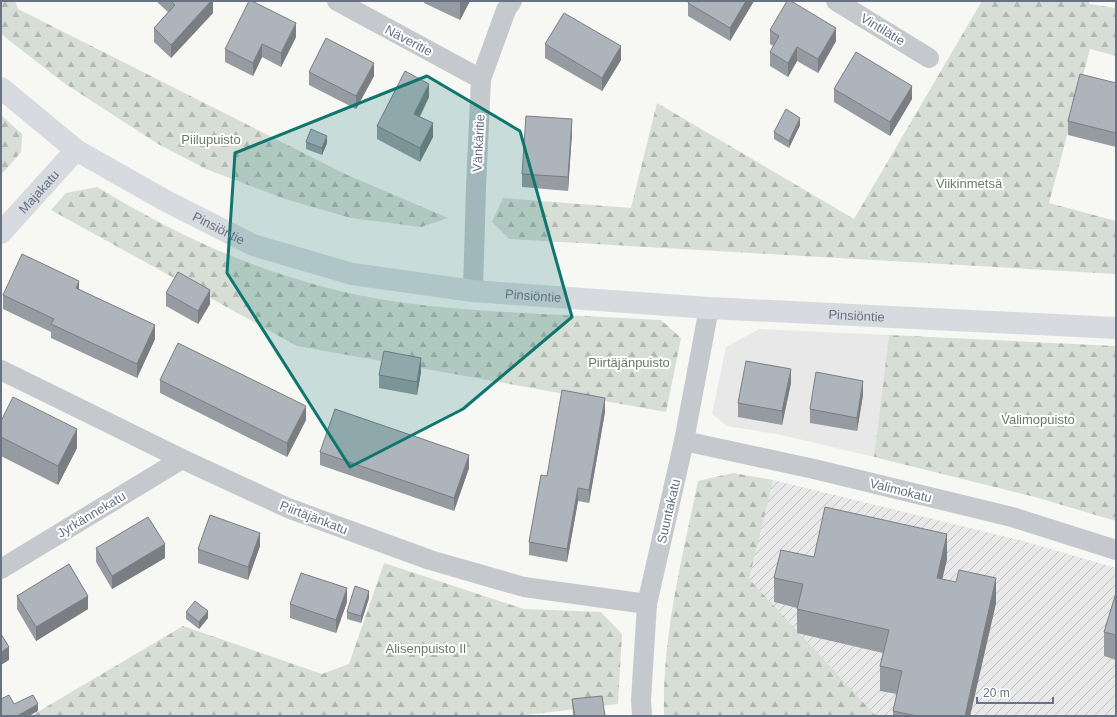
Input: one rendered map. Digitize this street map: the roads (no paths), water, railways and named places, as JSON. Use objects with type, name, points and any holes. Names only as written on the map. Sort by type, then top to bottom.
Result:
[{"type":"street","name":"Näveritie","points":[[337,1],[481,78]]},
{"type":"street","name":"Vänkäritie","points":[[474,292],[476,187],[481,78],[506,10],[512,1]]},
{"type":"street","name":"Vintilätie","points":[[836,1],[929,58]]},
{"type":"street","name":"Pinsiöntie","points":[[1,88],[76,150],[166,201],[253,245],[352,274],[474,292],[709,308],[1116,328]]},
{"type":"street","name":"Majakatu","points":[[1,233],[76,150]]},
{"type":"street","name":"Suuntakatu","points":[[642,716],[641,700],[646,604],[684,441],[709,308]]},
{"type":"street","name":"Piirtäjänkatu","points":[[1,370],[182,459],[288,508],[430,560],[524,587],[646,604]]},
{"type":"street","name":"Valimokatu","points":[[684,441],[814,469],[1012,517],[1116,550]]},
{"type":"street","name":"Jyrkännekatu","points":[[1,569],[182,459]]},
{"type":"park label","name":"Piilupuisto","points":[[211,139]]},
{"type":"park label","name":"Viikinmetsä","points":[[969,183]]},
{"type":"park label","name":"Piirtäjänpuisto","points":[[629,362]]},
{"type":"park label","name":"Valimopuisto","points":[[1038,419]]},
{"type":"park label","name":"Alisenpuisto II","points":[[426,648]]}]
